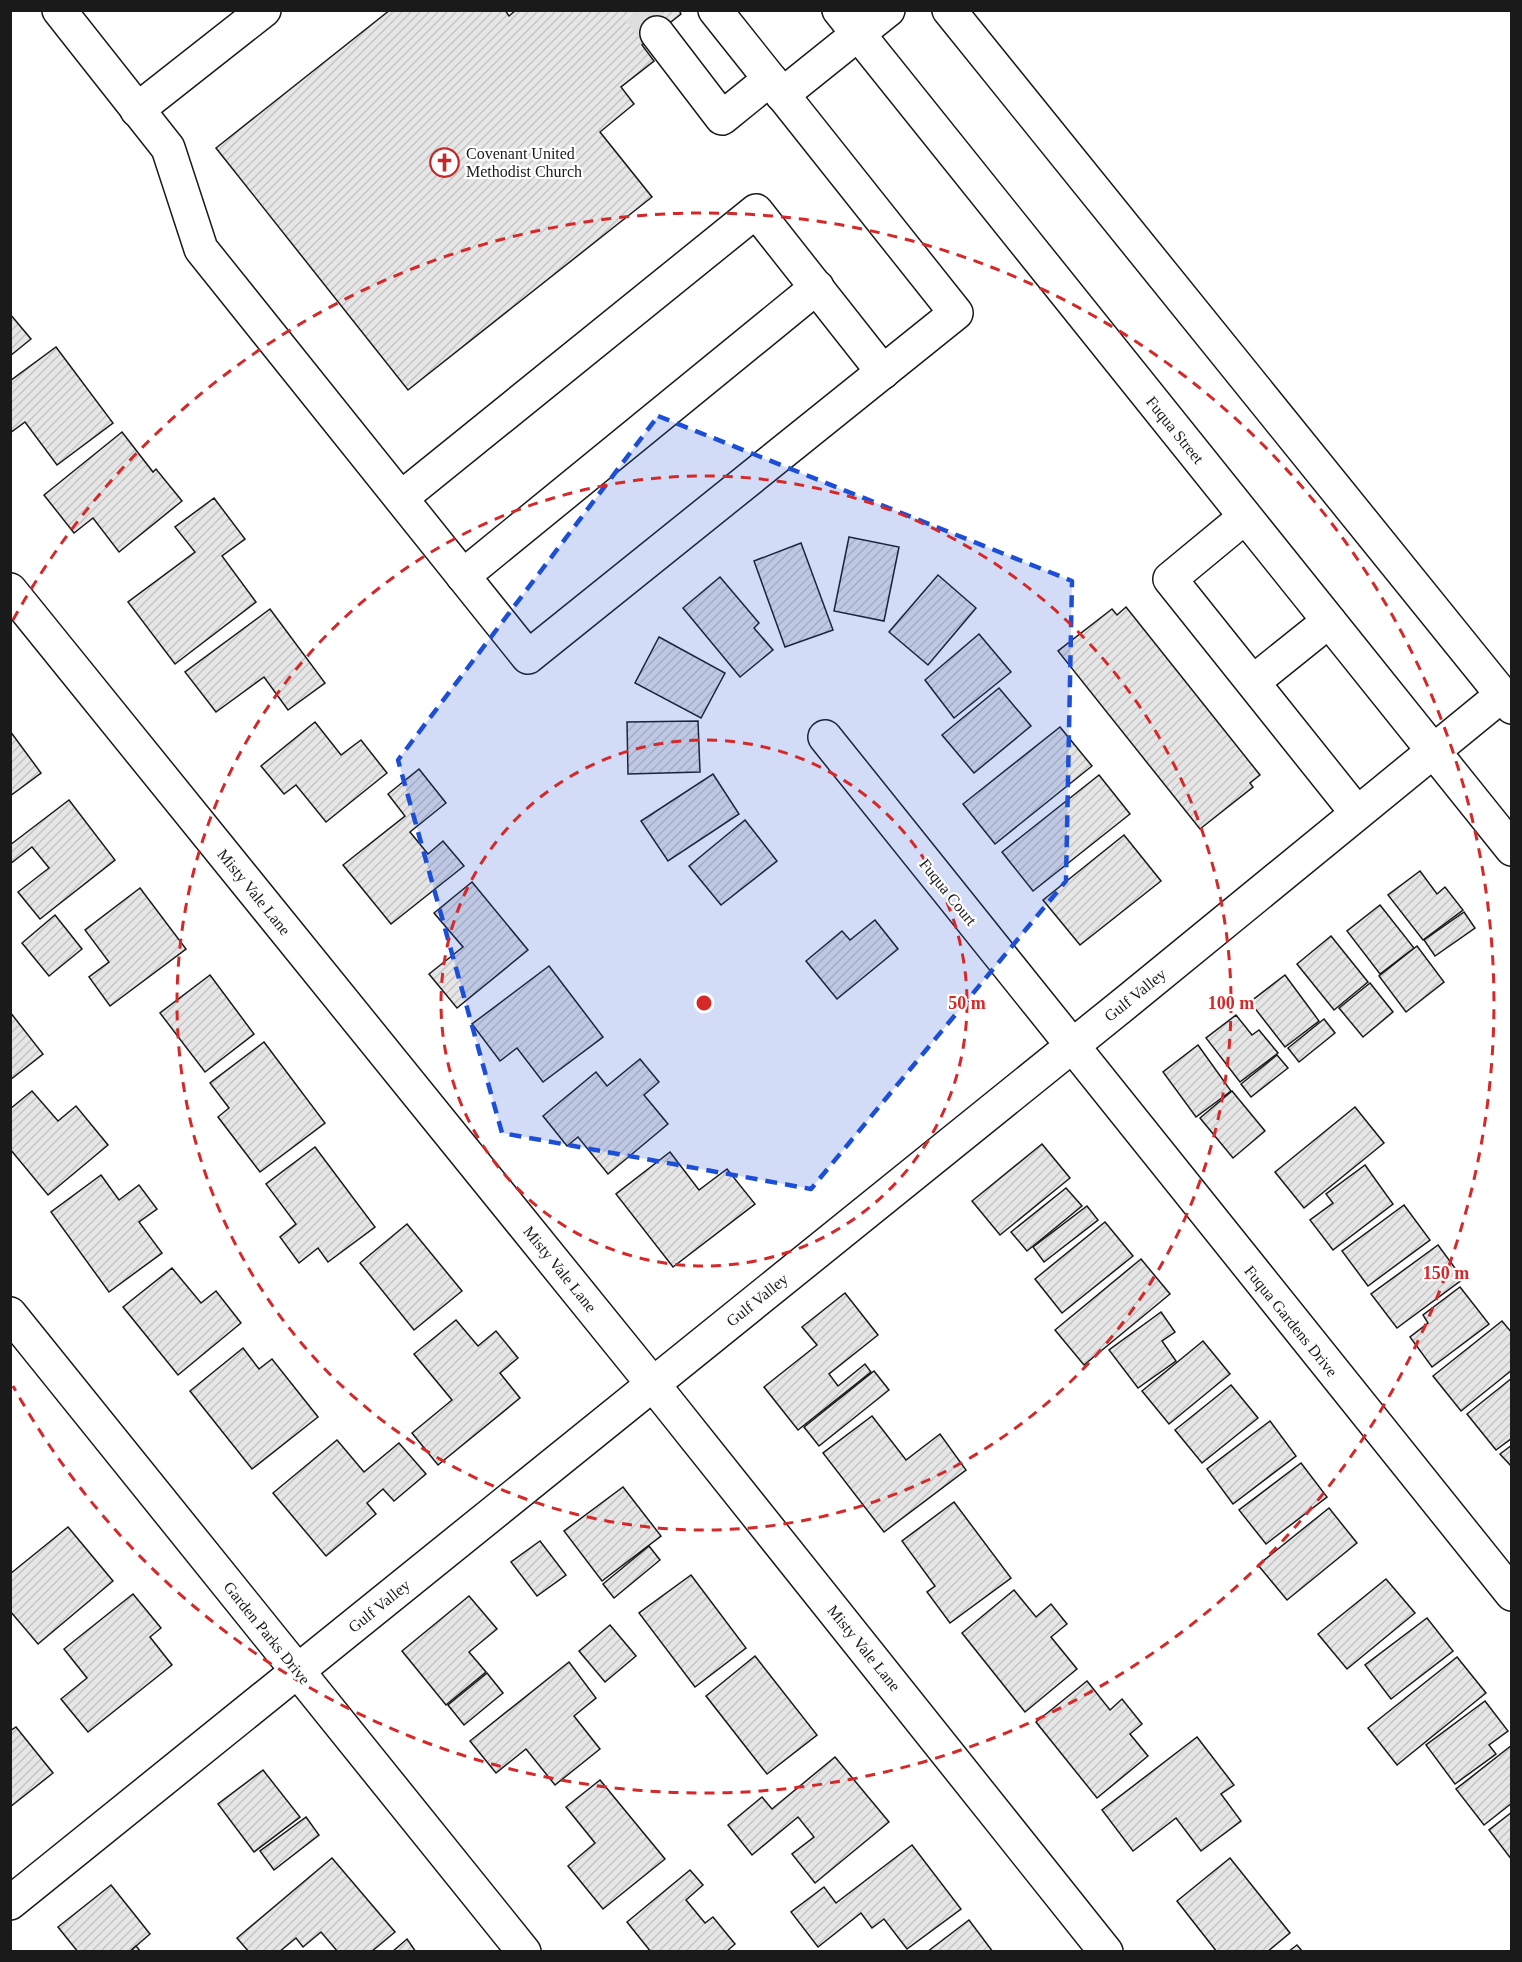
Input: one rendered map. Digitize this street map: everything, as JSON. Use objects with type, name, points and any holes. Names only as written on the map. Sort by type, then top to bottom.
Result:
[{"type":"street","points":[[58,10],[168,148],[201,249],[528,657],[956,313],[715,10]]},
{"type":"street","points":[[137,110],[264,10]]},
{"type":"street","points":[[657,33],[722,118],[776,87],[849,23],[888,10]]},
{"type":"street","points":[[949,10],[1507,701]]},
{"type":"street","name":"Fuqua Street","points":[[849,23],[1512,849]]},
{"type":"street","points":[[401,498],[756,211],[884,372]]},
{"type":"street","points":[[463,576],[817,288]]},
{"type":"street","points":[[1245,517],[1170,579],[1357,813]]},
{"type":"street","name":"Misty Vale Lane","points":[[10,590],[652,1383],[1106,1952]]},
{"type":"street","points":[[1253,682],[1329,621]]},
{"type":"street","name":"Gulf Valley","points":[[10,1904],[652,1383],[1071,1047],[1433,750],[1507,701]]},
{"type":"street","name":"Fuqua Court","points":[[825,737],[1071,1047]]},
{"type":"street","name":"Fuqua Gardens Drive","points":[[1071,1047],[1512,1594]]},
{"type":"street","name":"Garden Parks Drive","points":[[10,1314],[524,1952]]},
{"type":"highlighted area","points":[[658,416],[1072,581],[1066,881],[811,1189],[502,1133],[398,760]]},
{"type":"building","points":[[390,10],[505,10],[509,16],[516,10],[679,10],[681,14],[642,45],[654,61],[621,87],[634,104],[600,132],[652,197],[408,390],[216,148]]},
{"type":"building","points":[[10,314],[31,339],[10,356]]},
{"type":"building","points":[[56,347],[113,423],[57,465],[25,422],[10,433],[10,381]]},
{"type":"building","points":[[122,432],[153,472],[156,469],[182,501],[119,552],[93,518],[74,533],[44,495]]},
{"type":"building","points":[[214,498],[245,539],[222,556],[256,602],[175,664],[128,602],[195,552],[175,527]]},
{"type":"building","points":[[849,537],[899,547],[884,621],[834,611]]},
{"type":"building","points":[[801,543],[833,630],[785,647],[754,561]]},
{"type":"building","points":[[938,575],[976,608],[928,665],[889,632]]},
{"type":"building","points":[[720,577],[759,623],[754,628],[773,650],[740,677],[683,608]]},
{"type":"building","points":[[1126,607],[1260,775],[1250,783],[1253,787],[1200,829],[1058,651],[1112,609],[1117,615]]},
{"type":"building","points":[[270,609],[325,683],[288,710],[264,677],[216,712],[185,672]]},
{"type":"building","points":[[979,634],[1011,672],[954,718],[925,680]]},
{"type":"building","points":[[659,637],[725,673],[701,718],[635,683]]},
{"type":"building","points":[[999,688],[1031,726],[974,773],[942,735]]},
{"type":"building","points":[[698,721],[700,772],[628,774],[627,722]]},
{"type":"building","points":[[315,722],[341,755],[361,740],[387,773],[326,822],[296,785],[284,794],[261,766]]},
{"type":"building","points":[[1060,727],[1092,766],[995,844],[963,804]]},
{"type":"building","points":[[10,731],[41,773],[10,796]]},
{"type":"building","points":[[419,769],[446,803],[410,832],[428,854],[443,841],[464,866],[391,924],[343,865],[405,816],[388,794]]},
{"type":"building","points":[[713,774],[739,814],[668,861],[641,821]]},
{"type":"building","points":[[1099,775],[1130,814],[1033,891],[1002,852]]},
{"type":"building","points":[[69,800],[115,860],[40,919],[18,892],[49,868],[32,847],[10,864],[10,845]]},
{"type":"building","points":[[745,820],[777,861],[721,905],[689,866]]},
{"type":"building","points":[[1124,835],[1161,881],[1080,945],[1043,900]]},
{"type":"building","points":[[1420,871],[1437,894],[1445,887],[1463,910],[1423,940],[1388,895]]},
{"type":"building","points":[[472,882],[528,950],[457,1008],[429,974],[463,947],[434,913]]},
{"type":"building","points":[[140,888],[186,949],[110,1006],[89,977],[109,962],[85,930]]},
{"type":"building","points":[[1380,905],[1414,948],[1380,974],[1347,931]]},
{"type":"building","points":[[1464,912],[1475,928],[1435,956],[1424,940]]},
{"type":"building","points":[[55,915],[82,949],[49,976],[22,943]]},
{"type":"building","points":[[875,920],[898,949],[837,999],[806,961],[842,931],[850,940]]},
{"type":"building","points":[[1331,936],[1368,982],[1334,1010],[1297,964]]},
{"type":"building","points":[[1417,946],[1444,982],[1406,1012],[1379,976]]},
{"type":"building","points":[[549,966],[603,1037],[543,1082],[517,1048],[500,1061],[472,1024]]},
{"type":"building","points":[[210,975],[254,1034],[205,1072],[160,1013]]},
{"type":"building","points":[[1285,975],[1319,1021],[1285,1047],[1250,1002]]},
{"type":"building","points":[[1370,983],[1393,1012],[1363,1037],[1339,1008]]},
{"type":"building","points":[[10,1012],[43,1054],[10,1080]]},
{"type":"building","points":[[1236,1015],[1252,1035],[1259,1030],[1278,1053],[1240,1082],[1206,1038]]},
{"type":"building","points":[[1324,1019],[1335,1033],[1299,1062],[1288,1048]]},
{"type":"building","points":[[264,1042],[325,1123],[260,1172],[218,1117],[229,1108],[210,1083]]},
{"type":"building","points":[[1198,1045],[1231,1091],[1196,1117],[1163,1072]]},
{"type":"building","points":[[1277,1055],[1288,1068],[1251,1097],[1241,1084]]},
{"type":"building","points":[[640,1059],[659,1082],[644,1095],[668,1124],[608,1174],[578,1137],[567,1146],[543,1116],[596,1072],[607,1086]]},
{"type":"building","points":[[32,1091],[58,1121],[76,1106],[108,1145],[48,1195],[10,1149],[10,1109]]},
{"type":"building","points":[[1232,1091],[1265,1131],[1233,1158],[1200,1118]]},
{"type":"building","points":[[1355,1107],[1384,1143],[1304,1208],[1275,1172]]},
{"type":"building","points":[[1042,1144],[1070,1178],[1000,1235],[972,1201]]},
{"type":"building","points":[[315,1147],[375,1227],[328,1262],[318,1248],[299,1263],[280,1237],[296,1224],[266,1184]]},
{"type":"building","points":[[670,1152],[699,1190],[727,1169],[755,1204],[673,1267],[616,1194]]},
{"type":"building","points":[[1365,1165],[1393,1204],[1333,1250],[1310,1220],[1333,1203],[1326,1194]]},
{"type":"building","points":[[101,1175],[119,1200],[139,1185],[157,1209],[139,1222],[162,1253],[109,1292],[51,1212]]},
{"type":"building","points":[[1066,1188],[1082,1206],[1027,1251],[1011,1232]]},
{"type":"building","points":[[1404,1205],[1430,1240],[1368,1286],[1342,1251]]},
{"type":"building","points":[[1087,1206],[1098,1220],[1044,1262],[1033,1247]]},
{"type":"building","points":[[1105,1222],[1133,1256],[1062,1313],[1035,1279]]},
{"type":"building","points":[[407,1224],[462,1291],[414,1330],[360,1263]]},
{"type":"building","points":[[1438,1245],[1463,1279],[1397,1328],[1371,1294]]},
{"type":"building","points":[[1141,1259],[1170,1294],[1084,1365],[1055,1330]]},
{"type":"building","points":[[172,1268],[201,1303],[216,1291],[241,1323],[178,1375],[123,1307]]},
{"type":"building","points":[[1460,1287],[1489,1324],[1432,1367],[1410,1337],[1428,1323],[1423,1315]]},
{"type":"building","points":[[845,1293],[878,1335],[829,1374],[838,1386],[865,1364],[871,1372],[798,1430],[764,1387],[817,1345],[802,1327]]},
{"type":"building","points":[[1161,1312],[1175,1332],[1162,1341],[1176,1361],[1138,1388],[1109,1350]]},
{"type":"building","points":[[456,1320],[478,1346],[496,1331],[518,1358],[500,1373],[520,1398],[438,1465],[412,1433],[452,1400],[414,1354]]},
{"type":"building","points":[[1502,1321],[1512,1333],[1512,1370],[1461,1411],[1433,1376]]},
{"type":"building","points":[[1203,1341],[1230,1374],[1169,1424],[1142,1391]]},
{"type":"building","points":[[243,1348],[259,1369],[272,1359],[318,1417],[252,1469],[190,1391]]},
{"type":"building","points":[[874,1371],[889,1390],[819,1446],[804,1427]]},
{"type":"building","points":[[1512,1378],[1512,1438],[1496,1450],[1467,1414]]},
{"type":"building","points":[[1231,1385],[1258,1418],[1202,1463],[1175,1430]]},
{"type":"building","points":[[872,1416],[906,1460],[940,1434],[966,1470],[884,1532],[823,1453]]},
{"type":"building","points":[[1270,1421],[1296,1456],[1233,1504],[1207,1469]]},
{"type":"building","points":[[337,1440],[364,1472],[399,1443],[426,1474],[394,1501],[383,1489],[367,1503],[376,1514],[326,1556],[273,1493]]},
{"type":"building","points":[[1512,1445],[1512,1467],[1500,1454]]},
{"type":"building","points":[[1301,1463],[1327,1497],[1266,1544],[1239,1510]]},
{"type":"building","points":[[623,1487],[661,1536],[602,1581],[564,1531]]},
{"type":"building","points":[[954,1502],[1011,1578],[950,1623],[927,1592],[935,1586],[902,1541]]},
{"type":"building","points":[[1329,1508],[1357,1543],[1287,1600],[1258,1565]]},
{"type":"building","points":[[68,1527],[113,1581],[38,1644],[10,1611],[10,1574]]},
{"type":"building","points":[[540,1541],[566,1575],[537,1596],[511,1562]]},
{"type":"building","points":[[649,1546],[660,1560],[614,1598],[603,1584]]},
{"type":"building","points":[[691,1575],[746,1648],[695,1687],[639,1613]]},
{"type":"building","points":[[1386,1579],[1415,1613],[1347,1669],[1318,1634]]},
{"type":"building","points":[[1014,1590],[1036,1617],[1051,1604],[1067,1624],[1051,1637],[1077,1669],[1025,1712],[962,1633]]},
{"type":"building","points":[[133,1594],[161,1628],[150,1637],[172,1665],[88,1732],[61,1699],[87,1678],[64,1649]]},
{"type":"building","points":[[469,1596],[497,1629],[469,1652],[486,1672],[446,1705],[402,1651]]},
{"type":"building","points":[[1427,1618],[1453,1651],[1391,1699],[1365,1665]]},
{"type":"building","points":[[610,1625],[636,1656],[605,1682],[579,1651]]},
{"type":"building","points":[[755,1656],[817,1735],[767,1774],[706,1696]]},
{"type":"building","points":[[1457,1657],[1486,1693],[1397,1765],[1368,1728]]},
{"type":"building","points":[[569,1662],[596,1698],[574,1716],[600,1749],[555,1785],[526,1749],[496,1773],[470,1741]]},
{"type":"building","points":[[487,1673],[503,1693],[464,1725],[448,1705]]},
{"type":"building","points":[[1087,1681],[1110,1710],[1122,1699],[1142,1724],[1130,1734],[1148,1756],[1097,1798],[1036,1722]]},
{"type":"building","points":[[1485,1701],[1508,1731],[1489,1745],[1496,1754],[1455,1784],[1426,1745]]},
{"type":"building","points":[[16,1727],[53,1773],[10,1807],[10,1731]]},
{"type":"building","points":[[1197,1737],[1234,1785],[1221,1794],[1241,1821],[1201,1851],[1176,1818],[1133,1851],[1102,1810]]},
{"type":"building","points":[[1512,1745],[1512,1803],[1484,1825],[1456,1789]]},
{"type":"building","points":[[835,1757],[889,1822],[815,1883],[792,1854],[814,1837],[798,1817],[752,1855],[728,1825],[762,1797],[772,1809]]},
{"type":"building","points":[[263,1770],[300,1817],[254,1852],[218,1804]]},
{"type":"building","points":[[600,1780],[665,1859],[603,1909],[568,1866],[595,1843],[566,1807]]},
{"type":"building","points":[[1512,1812],[1512,1860],[1489,1830]]},
{"type":"building","points":[[306,1817],[319,1835],[274,1870],[260,1851]]},
{"type":"building","points":[[912,1845],[961,1909],[907,1949],[884,1919],[872,1928],[861,1913],[818,1947],[791,1912],[824,1887],[836,1903]]},
{"type":"building","points":[[332,1858],[395,1932],[371,1952],[338,1952],[321,1932],[303,1947],[296,1938],[279,1952],[249,1952],[237,1938]]},
{"type":"building","points":[[1230,1858],[1290,1933],[1267,1952],[1217,1952],[1177,1901]]},
{"type":"building","points":[[690,1870],[703,1885],[686,1900],[705,1923],[713,1917],[735,1944],[726,1952],[651,1952],[627,1922]]},
{"type":"building","points":[[111,1885],[150,1934],[129,1952],[78,1952],[58,1927]]},
{"type":"building","points":[[969,1920],[993,1952],[927,1952]]},
{"type":"building","points":[[407,1939],[416,1952],[392,1952]]},
{"type":"building","points":[[1297,1945],[1303,1952],[1288,1952]]},
{"type":"building","points":[[136,1946],[141,1952],[130,1952]]},
{"type":"tunnel","points":[[638,10],[657,33]]},
{"type":"place","name":"Covenant United Methodist Church","points":[[445,162]]}]
